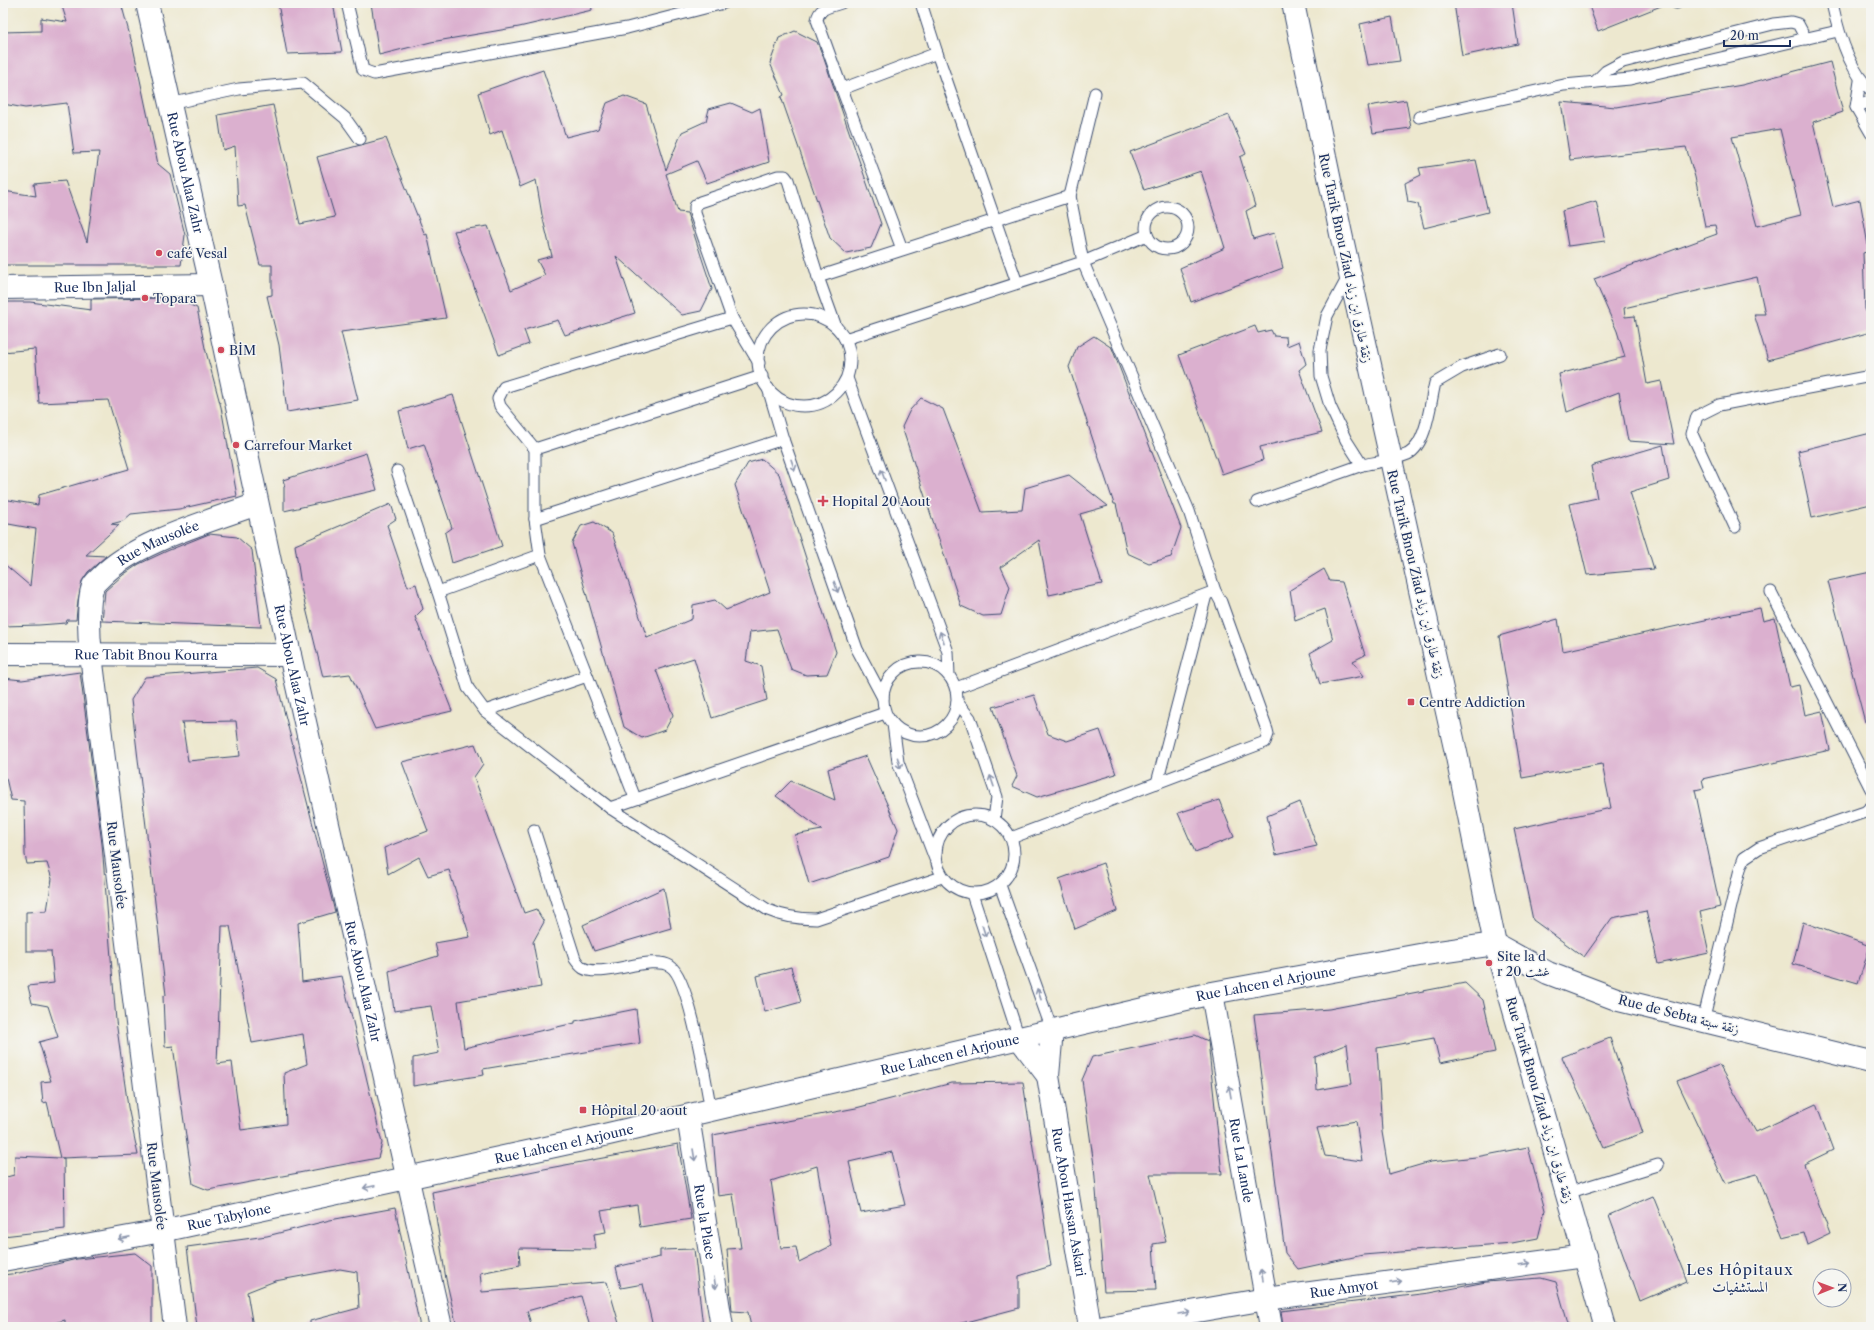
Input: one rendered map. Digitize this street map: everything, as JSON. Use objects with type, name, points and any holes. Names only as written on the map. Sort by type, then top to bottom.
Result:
[{"type":"street","name":"Rue Abou Alaa Zahr","points":[[147,3],[211,285],[290,655],[441,1327]]},
{"type":"street","name":"Rue Tarik Bnou Ziad زنقة طارق ابن زياد","points":[[1292,3],[1390,460],[1457,758],[1495,944],[1605,1327]]},
{"type":"street","name":"Rue Ibn Jaljal","points":[[3,288],[211,285]]},
{"type":"street","name":"Rue Mausolée","points":[[175,1327],[91,655],[89,632],[93,585],[110,567],[132,553],[257,504]]},
{"type":"street","name":"Rue Tabit Bnou Kourra","points":[[3,654],[290,655]]},
{"type":"street","name":"Rue Lahcen el Arjoune","points":[[408,1178],[688,1117],[1212,993],[1418,956],[1495,944]]},
{"type":"street","name":"Rue de Sebta زنقة سبتة","points":[[1495,944],[1548,973],[1620,1000],[1871,1062]]},
{"type":"street","name":"Rue La Lande","points":[[1212,993],[1271,1327]]},
{"type":"street","name":"Rue Abou Hassan Askari","points":[[1052,1030],[1048,1076],[1090,1327]]},
{"type":"street","name":"Rue Abou Hassan Askari","points":[[1019,1038],[1048,1076]]},
{"type":"street","name":"Rue la Place","points":[[688,1117],[722,1327]]},
{"type":"street","name":"Rue Tabylone","points":[[3,1260],[162,1231],[408,1178]]},
{"type":"street","name":"Rue Amyot","points":[[1104,1327],[1266,1299],[1585,1256]]},
{"type":"lane","points":[[347,3],[363,70],[374,74],[627,28],[724,3]]},
{"type":"lane","points":[[841,3],[822,9],[818,13],[816,20],[902,249]]},
{"type":"lane","points":[[921,3],[1017,283]]},
{"type":"lane","points":[[1832,3],[1838,31],[1860,81],[1871,90]]},
{"type":"lane","points":[[1595,82],[1606,71],[1623,62],[1773,24],[1791,22],[1798,24],[1806,39]]},
{"type":"lane","points":[[1419,117],[1564,85],[1630,79],[1838,31]]},
{"type":"lane","points":[[842,89],[937,53]]},
{"type":"lane","points":[[1860,81],[1856,107],[1871,133]]},
{"type":"lane","points":[[169,104],[239,89],[303,83],[345,118],[360,139]]},
{"type":"lane","points":[[1095,93],[1070,196],[1083,262],[1189,511],[1210,593],[1157,782]]},
{"type":"lane","points":[[1856,107],[1871,101]]},
{"type":"lane","points":[[759,363],[732,318],[695,213],[695,206],[700,202],[778,176],[785,176],[788,180],[818,276],[836,327]]},
{"type":"lane","points":[[818,276],[1070,196]]},
{"type":"lane","points":[[845,339],[1083,262],[1147,235]]},
{"type":"lane","points":[[1350,275],[1327,316],[1320,350],[1321,376],[1330,406],[1346,440],[1362,465]]},
{"type":"lane","points":[[768,388],[778,397],[790,403],[803,406],[817,404],[829,398],[840,389],[847,378],[850,358],[845,339],[836,327],[825,318],[812,314],[798,314],[785,318],[774,326],[765,336],[760,349],[759,363],[762,376],[768,388],[784,439],[857,649],[883,698]]},
{"type":"lane","points":[[636,798],[540,555],[535,519],[535,449],[500,406],[498,399],[504,387],[732,318]]},
{"type":"lane","points":[[1257,502],[1362,465],[1390,460],[1408,454],[1418,446],[1423,437],[1435,383],[1462,367],[1500,354]]},
{"type":"lane","points":[[535,449],[762,376]]},
{"type":"lane","points":[[1735,527],[1692,434],[1697,416],[1719,404],[1871,376]]},
{"type":"lane","points":[[847,378],[948,652],[949,675]]},
{"type":"lane","points":[[535,519],[784,439]]},
{"type":"lane","points":[[397,472],[438,592],[468,688],[485,711],[610,808],[768,910],[781,916],[816,919],[942,877]]},
{"type":"lane","points":[[438,592],[540,555]]},
{"type":"lane","points":[[1771,592],[1871,789]]},
{"type":"lane","points":[[956,688],[1210,593]]},
{"type":"lane","points":[[1011,838],[1265,742],[1267,738],[1267,730],[1221,602],[1210,593]]},
{"type":"lane","points":[[923,661],[937,665],[949,675],[956,688],[957,702],[953,716],[944,727],[932,734],[918,736],[905,733],[893,724],[885,713],[883,698],[886,683],[895,671],[908,663],[923,661]]},
{"type":"lane","points":[[485,711],[587,676]]},
{"type":"lane","points":[[957,702],[970,718],[997,798],[994,819]]},
{"type":"lane","points":[[610,808],[885,713]]},
{"type":"lane","points":[[893,724],[898,762],[937,865],[942,877],[955,888],[972,894],[992,890],[1009,875],[1014,863],[1014,850],[1011,838],[1004,827],[994,819],[981,815],[968,815],[956,819],[946,827],[938,839],[936,852],[937,865]]},
{"type":"lane","points":[[1703,1021],[1744,858],[1759,848],[1865,812],[1871,807]]},
{"type":"lane","points":[[534,830],[575,959],[583,968],[593,971],[652,962],[670,965],[678,974],[685,990],[711,1111]]},
{"type":"lane","points":[[1000,884],[1052,1030]]},
{"type":"lane","points":[[972,894],[1019,1038]]},
{"type":"lane","points":[[1567,1193],[1658,1165]]},
{"type":"building","points":[[61,3],[121,3],[133,47],[158,164],[170,174],[185,235],[181,265],[3,265],[3,191],[36,196],[34,184],[65,181],[87,242],[99,152],[74,153],[67,103],[25,108],[3,104],[3,32],[41,31],[41,18],[67,22]]},
{"type":"building","points":[[278,3],[333,3],[342,52],[287,54]]},
{"type":"building","points":[[371,3],[591,3],[592,10],[519,27],[431,42],[379,55]]},
{"type":"building","points":[[1454,3],[1512,3],[1518,44],[1462,56]]},
{"type":"building","points":[[1588,3],[1666,3],[1666,4],[1598,31]]},
{"type":"building","points":[[1392,17],[1400,61],[1368,65],[1360,24]]},
{"type":"building","points":[[795,31],[817,42],[823,56],[881,224],[871,248],[846,253],[830,238],[781,97],[784,95],[770,63],[779,38]]},
{"type":"building","points":[[1830,62],[1843,112],[1813,122],[1833,207],[1860,200],[1869,251],[1863,253],[1865,309],[1871,323],[1871,332],[1768,360],[1754,314],[1765,314],[1757,277],[1624,308],[1625,317],[1635,316],[1647,384],[1661,381],[1674,444],[1628,441],[1619,392],[1567,412],[1559,374],[1625,357],[1617,331],[1594,279],[1717,234],[1715,225],[1705,226],[1695,177],[1686,147],[1570,160],[1561,102],[1616,107],[1742,85]],"holes":[[[1780,129],[1801,215],[1757,226],[1732,137]]]},
{"type":"building","points":[[543,70],[566,137],[598,129],[607,103],[624,96],[646,104],[666,170],[682,132],[706,121],[709,109],[731,103],[752,112],[760,108],[769,162],[707,183],[697,161],[666,174],[678,212],[687,213],[712,289],[701,311],[682,315],[616,256],[635,313],[565,335],[558,320],[524,330],[529,344],[499,355],[454,231],[488,226],[511,290],[545,275],[537,260],[552,256],[542,215],[536,180],[520,187],[502,130],[490,135],[478,93]]},
{"type":"building","points":[[1406,100],[1411,128],[1373,133],[1368,106]]},
{"type":"building","points":[[273,105],[300,224],[335,217],[317,157],[386,138],[425,235],[427,234],[446,318],[341,332],[358,400],[287,412],[279,345],[267,296],[272,295],[272,265],[260,265],[245,205],[238,206],[235,146],[223,150],[218,115]]},
{"type":"building","points":[[1229,115],[1246,154],[1240,157],[1255,206],[1246,211],[1253,239],[1274,233],[1283,268],[1191,302],[1180,268],[1225,248],[1201,171],[1144,190],[1130,152]]},
{"type":"building","points":[[1476,160],[1488,212],[1424,228],[1418,204],[1408,202],[1405,183],[1421,175],[1419,168]]},
{"type":"building","points":[[1596,201],[1605,241],[1568,246],[1562,211]]},
{"type":"building","points":[[175,298],[197,308],[205,348],[221,407],[237,496],[179,509],[131,514],[123,521],[111,524],[119,525],[86,555],[106,556],[88,572],[82,581],[76,620],[67,620],[66,623],[3,626],[3,563],[30,586],[36,529],[3,523],[3,499],[38,505],[39,495],[129,469],[108,400],[39,403],[35,349],[3,352],[3,302],[30,302],[91,310],[91,299]]},
{"type":"building","points":[[1255,326],[1258,333],[1271,330],[1274,336],[1286,337],[1287,346],[1299,341],[1306,364],[1299,370],[1322,432],[1260,447],[1263,460],[1222,474],[1179,355]]},
{"type":"building","points":[[1094,336],[1112,348],[1181,528],[1171,557],[1149,563],[1127,553],[1116,504],[1114,504],[1069,367],[1077,347]]},
{"type":"building","points":[[453,395],[502,546],[452,563],[445,533],[452,528],[424,444],[408,449],[399,411]]},
{"type":"building","points":[[921,398],[943,409],[982,512],[1022,510],[1025,488],[1069,475],[1108,506],[1080,514],[1102,584],[1049,595],[1039,540],[1001,567],[1010,587],[1001,615],[983,616],[961,606],[902,427],[910,410]]},
{"type":"building","points":[[1871,433],[1871,504],[1812,518],[1798,451]]},
{"type":"building","points":[[1663,445],[1669,480],[1630,492],[1654,569],[1587,575],[1570,504],[1597,498],[1591,466]]},
{"type":"building","points":[[366,453],[377,490],[284,511],[285,486],[283,480]]},
{"type":"building","points":[[762,459],[779,474],[836,652],[827,674],[806,675],[791,669],[777,629],[750,632],[746,661],[761,666],[767,700],[712,718],[694,658],[656,670],[673,715],[665,730],[642,738],[624,727],[572,543],[581,526],[594,522],[612,533],[647,638],[692,619],[693,605],[715,600],[726,610],[770,592],[735,485],[748,463]]},
{"type":"building","points":[[391,504],[396,519],[387,525],[408,587],[416,584],[423,609],[415,617],[452,711],[375,729],[350,674],[323,677],[302,592],[295,545]]},
{"type":"building","points":[[209,534],[237,537],[252,550],[261,627],[102,621],[105,591],[123,575],[139,564]]},
{"type":"building","points":[[1324,569],[1330,581],[1342,582],[1365,655],[1353,661],[1364,676],[1320,684],[1310,653],[1333,640],[1325,609],[1295,620],[1290,590]]},
{"type":"building","points":[[1871,572],[1871,721],[1865,722],[1828,581]]},
{"type":"building","points":[[1760,608],[1763,621],[1775,618],[1790,687],[1799,685],[1805,715],[1822,711],[1830,750],[1702,779],[1704,788],[1695,790],[1720,907],[1700,912],[1709,953],[1658,964],[1646,911],[1612,918],[1584,957],[1533,920],[1514,829],[1611,808],[1602,764],[1522,778],[1499,636],[1558,619],[1563,651]]},
{"type":"building","points":[[257,668],[276,679],[335,912],[298,923],[302,982],[342,976],[382,1143],[378,1158],[208,1190],[193,1184],[173,1046],[165,1047],[163,996],[166,995],[131,700],[145,677]],"holes":[[[236,721],[240,756],[188,761],[182,722]],[[222,926],[230,926],[252,1043],[303,1034],[307,1064],[284,1073],[286,1124],[241,1130],[232,1062],[217,1064]]]},
{"type":"building","points":[[80,672],[102,844],[116,1021],[128,1107],[138,1155],[61,1158],[64,1158],[65,1229],[3,1236],[3,1178],[14,1175],[15,1156],[60,1158],[47,1102],[43,1103],[41,1082],[51,1081],[39,1042],[58,1037],[48,1006],[32,1003],[28,986],[54,983],[51,951],[26,951],[26,912],[47,911],[52,879],[47,863],[27,864],[25,855],[24,801],[11,800],[6,778],[3,778],[3,678],[22,680]]},
{"type":"building","points":[[1034,695],[1048,734],[1067,741],[1100,730],[1116,774],[1037,797],[1012,786],[1017,776],[993,707]]},
{"type":"building","points":[[475,744],[483,764],[474,777],[524,913],[536,909],[544,922],[533,942],[541,987],[458,1001],[464,1048],[575,1023],[575,1021],[636,1009],[640,1043],[483,1069],[484,1075],[413,1086],[413,1058],[439,1053],[431,1006],[394,1011],[389,971],[438,956],[435,943],[470,937],[449,870],[428,876],[419,857],[388,874],[384,848],[428,831],[402,762]]},
{"type":"building","points":[[866,756],[898,829],[889,857],[809,884],[795,835],[822,830],[776,796],[791,781],[835,800],[828,769]]},
{"type":"building","points":[[1219,800],[1234,837],[1195,852],[1178,813]]},
{"type":"building","points":[[1300,802],[1317,846],[1276,855],[1267,816]]},
{"type":"building","points":[[1103,863],[1117,911],[1075,929],[1059,879]]},
{"type":"building","points":[[664,888],[671,928],[594,951],[583,925]]},
{"type":"building","points":[[1803,922],[1870,946],[1858,983],[1793,964]]},
{"type":"building","points":[[791,967],[801,1002],[765,1012],[757,976]]},
{"type":"building","points":[[1465,983],[1483,1000],[1495,1052],[1440,1063],[1434,1038],[1377,1048],[1382,1132],[1389,1174],[1430,1162],[1476,1157],[1528,1147],[1545,1210],[1538,1238],[1512,1243],[1363,1255],[1298,1269],[1285,1253],[1254,1015],[1329,1009]],"holes":[[[1347,1044],[1352,1084],[1317,1090],[1315,1057]],[[1356,1121],[1362,1161],[1325,1156],[1317,1128]]]},
{"type":"building","points":[[1195,1035],[1208,1041],[1222,1174],[1150,1174],[1166,1242],[1153,1244],[1156,1290],[1104,1291],[1094,1165],[1082,1080],[1092,1057]]},
{"type":"building","points":[[1610,1038],[1643,1133],[1604,1147],[1562,1057]]},
{"type":"building","points":[[1719,1065],[1756,1132],[1816,1104],[1833,1150],[1804,1164],[1830,1234],[1807,1245],[1803,1232],[1782,1237],[1757,1174],[1725,1183],[1677,1081]]},
{"type":"building","points":[[1023,1082],[1051,1266],[1019,1276],[1019,1308],[962,1323],[936,1327],[751,1327],[748,1312],[732,1311],[727,1249],[741,1248],[733,1194],[718,1196],[713,1135],[856,1108],[952,1083]],"holes":[[[892,1152],[905,1205],[861,1213],[849,1162]],[[817,1166],[831,1246],[799,1262],[796,1247],[781,1248],[771,1181]]]},
{"type":"building","points":[[678,1144],[691,1219],[640,1227],[637,1205],[601,1211],[606,1232],[594,1234],[596,1249],[519,1248],[520,1265],[480,1273],[482,1292],[607,1282],[620,1327],[590,1327],[581,1296],[527,1311],[532,1327],[457,1327],[446,1279],[432,1192]]},
{"type":"building","points":[[1653,1196],[1687,1281],[1640,1301],[1609,1215]]},
{"type":"building","points":[[395,1208],[420,1327],[310,1327],[310,1321],[359,1308],[357,1272],[340,1269],[275,1281],[247,1292],[253,1327],[197,1327],[187,1247],[267,1236],[330,1220]]},
{"type":"building","points":[[694,1249],[703,1327],[653,1327],[643,1284],[621,1288],[616,1267],[660,1257],[660,1250]]},
{"type":"building","points":[[135,1253],[152,1266],[152,1327],[65,1327],[65,1320],[39,1327],[3,1327],[3,1275],[19,1273],[77,1259]]},
{"type":"building","points":[[1541,1278],[1556,1282],[1569,1327],[1283,1327],[1281,1311],[1429,1293],[1486,1282]]},
{"type":"place","name":"café Vesal","points":[[159,253]]},
{"type":"place","name":"Topara","points":[[145,298]]},
{"type":"place","name":"BİM","points":[[221,350]]},
{"type":"place","name":"Carrefour Market","points":[[236,445]]},
{"type":"place","name":"Hopital 20 Aout","points":[[823,501]]},
{"type":"place","name":"Centre Addiction","points":[[1411,702]]},
{"type":"place","name":"Site la d r 20 غشت","points":[[1489,963]]},
{"type":"place","name":"Hôpital 20 aout","points":[[583,1110]]},
{"type":"district","name":"Les Hôpitaux المستشفيات","points":[[1740,1278]]}]
